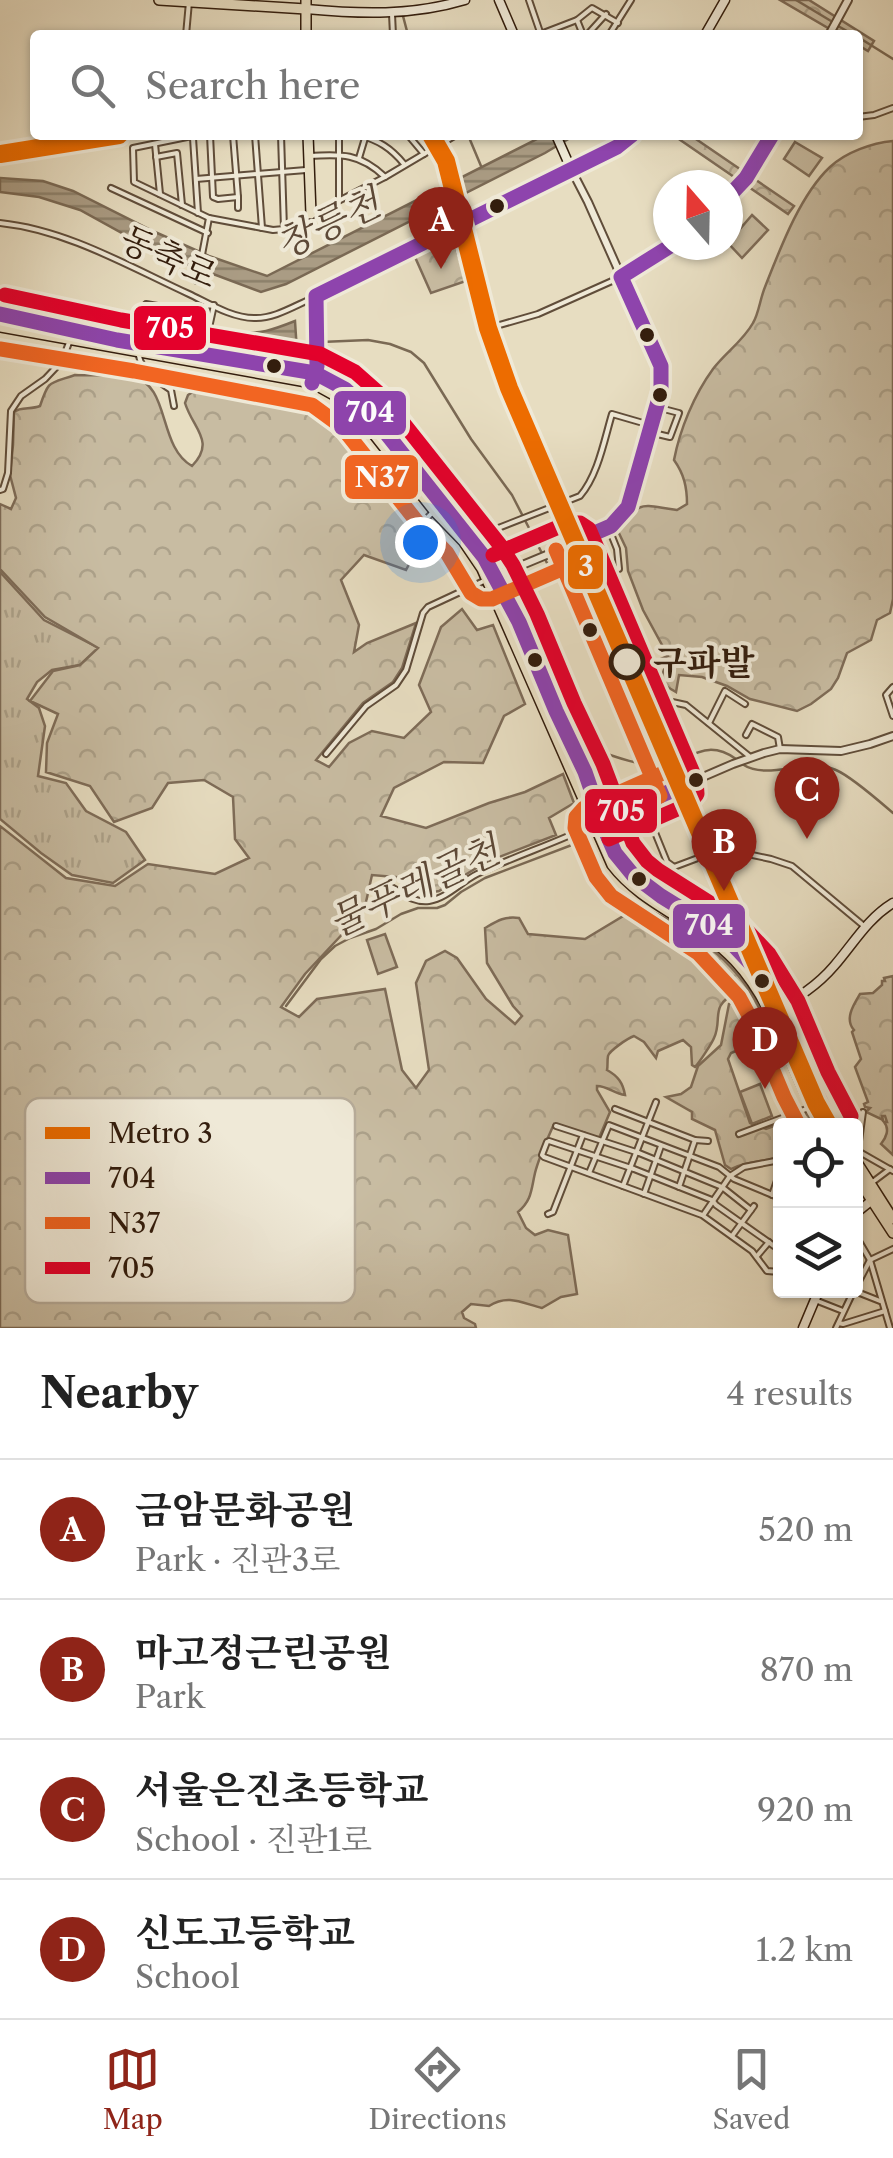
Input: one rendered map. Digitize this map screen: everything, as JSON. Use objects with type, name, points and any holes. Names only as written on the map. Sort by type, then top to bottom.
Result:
[{"type":"main road","points":[[158,0],[306,5],[395,13],[466,0]]},
{"type":"main road","points":[[498,0],[512,30]]},
{"type":"main road","points":[[708,30],[725,0]]},
{"type":"main road","points":[[308,140],[311,214]]},
{"type":"main road","points":[[558,140],[570,169]]},
{"type":"main road","points":[[313,378],[317,366],[316,296],[626,140]]},
{"type":"main road","points":[[0,316],[70,340],[263,363],[339,385],[363,403],[497,575],[585,771],[612,865],[623,880],[720,946],[784,1018],[820,1118]]},
{"type":"main road","points":[[0,328],[63,330],[137,348],[313,378],[341,399],[357,413],[434,511],[463,541],[486,580],[598,823]]},
{"type":"main road","points":[[774,1010],[814,987],[864,926],[893,902]]},
{"type":"main road","points":[[816,1105],[826,1118]]},
{"type":"main road","points":[[863,1172],[893,1233]]},
{"type":"main road","points":[[863,1184],[893,1219]]},
{"type":"main road","points":[[861,1208],[875,1198]]},
{"type":"main road","points":[[803,1328],[816,1298]]},
{"type":"street","points":[[529,0],[538,30]]},
{"type":"street","points":[[612,30],[631,0]]},
{"type":"street","points":[[831,30],[848,0]]},
{"type":"street","points":[[186,30],[189,2]]},
{"type":"street","points":[[552,30],[592,8],[618,23]]},
{"type":"street","points":[[393,30],[395,13]]},
{"type":"street","points":[[590,30],[606,14]]},
{"type":"street","points":[[576,20],[582,30]]},
{"type":"street","points":[[863,116],[893,108]]},
{"type":"street","points":[[174,140],[134,148],[134,182],[209,218],[284,228],[448,140]]},
{"type":"street","points":[[192,140],[198,213]]},
{"type":"street","points":[[210,140],[214,196],[238,198]]},
{"type":"street","points":[[234,140],[238,208]]},
{"type":"street","points":[[256,140],[262,228]]},
{"type":"street","points":[[282,140],[284,228]]},
{"type":"street","points":[[338,140],[339,200]]},
{"type":"street","points":[[359,158],[362,140]]},
{"type":"street","points":[[374,140],[395,152],[405,165]]},
{"type":"street","points":[[412,140],[424,154]]},
{"type":"street","points":[[743,181],[769,140]]},
{"type":"street","points":[[155,144],[160,194]]},
{"type":"street","points":[[156,157],[177,153],[182,205]]},
{"type":"street","points":[[309,156],[359,158],[385,177]]},
{"type":"street","points":[[196,179],[309,169]]},
{"type":"street","points":[[326,754],[366,706],[396,685],[406,670],[428,606],[609,529],[628,507],[663,387],[662,366],[570,169]]},
{"type":"street","points":[[111,188],[208,233]]},
{"type":"street","points":[[198,279],[209,218]]},
{"type":"street","name":"동축로","points":[[0,224],[68,239],[247,318],[271,316],[316,296]]},
{"type":"street","points":[[460,224],[490,327],[513,392],[561,500],[558,506]]},
{"type":"street","points":[[460,224],[482,330],[514,416],[552,504],[558,506],[574,542],[697,830],[724,849],[792,866],[864,926]]},
{"type":"street","points":[[482,330],[538,314],[621,277],[653,257]]},
{"type":"street","points":[[472,290],[481,288]]},
{"type":"street","points":[[174,406],[172,390],[152,377],[140,362],[137,348],[142,308],[146,304],[175,309],[214,306],[203,356]]},
{"type":"street","points":[[63,330],[68,307]]},
{"type":"street","points":[[0,490],[8,473],[11,411],[22,396],[62,362],[70,340]]},
{"type":"street","points":[[483,534],[580,496],[587,487],[612,414],[670,437],[678,413],[656,407]]},
{"type":"street","points":[[428,529],[420,524],[434,511]]},
{"type":"street","points":[[609,529],[618,549],[618,569]]},
{"type":"street","points":[[893,687],[886,695],[893,716]]},
{"type":"street","points":[[709,723],[726,691],[745,704]]},
{"type":"street","points":[[643,704],[674,701],[694,709],[748,758]]},
{"type":"street","points":[[746,735],[752,724],[778,736],[780,749]]},
{"type":"street","points":[[386,884],[412,900],[440,898],[491,868],[748,758],[780,749],[841,750],[893,736]]},
{"type":"street","points":[[643,803],[667,862],[674,867],[706,854],[714,845]]},
{"type":"street","points":[[624,1186],[656,1102]]},
{"type":"street","points":[[739,1134],[816,1105]]},
{"type":"street","points":[[615,1109],[695,1140],[708,1140]]},
{"type":"street","points":[[862,1118],[863,1112]]},
{"type":"street","points":[[589,1173],[610,1125],[718,1167],[772,1195],[773,1192]]},
{"type":"street","points":[[556,1126],[723,1188],[752,1208],[732,1236]]},
{"type":"street","points":[[548,1214],[554,1212],[583,1135]]},
{"type":"street","points":[[679,1187],[695,1140]]},
{"type":"street","points":[[757,1256],[772,1244],[714,1202],[548,1141],[544,1158],[703,1216],[757,1256],[767,1271],[773,1271]]},
{"type":"street","points":[[644,1194],[662,1145]]},
{"type":"street","points":[[863,1154],[892,1170]]},
{"type":"street","points":[[703,1216],[730,1176],[744,1167],[773,1161]]},
{"type":"street","points":[[870,1184],[892,1170]]},
{"type":"street","points":[[863,1248],[890,1328]]},
{"type":"street","points":[[863,1270],[870,1260],[893,1249]]},
{"type":"street","points":[[863,1294],[882,1302]]},
{"type":"street","points":[[822,1298],[844,1312]]},
{"type":"street","points":[[837,1325],[850,1298]]},
{"type":"street","points":[[837,1325],[885,1311]]},
{"type":"green space","points":[[780,0],[809,0],[857,30],[831,30]]},
{"type":"green space","points":[[863,34],[874,41],[868,51],[863,48]]},
{"type":"green space","points":[[680,140],[697,140],[741,170],[724,170]]},
{"type":"green space","points":[[893,141],[890,613],[877,620],[871,640],[847,653],[831,689],[797,711],[750,699],[702,677],[679,675],[676,692],[664,685],[665,667],[661,659],[668,656],[643,610],[617,529],[643,506],[677,510],[687,504],[684,481],[674,460],[684,424],[706,379],[753,323],[800,207],[836,162],[860,149]]},
{"type":"green space","points":[[795,142],[822,158],[809,176],[784,159]]},
{"type":"green space","points":[[743,171],[794,206],[788,214],[743,183]]},
{"type":"green space","points":[[752,215],[768,230],[743,257],[743,226]]},
{"type":"green space","points":[[453,238],[466,281],[431,293],[415,257]]},
{"type":"green space","points":[[75,375],[125,376],[144,382],[159,403],[173,445],[192,466],[202,442],[185,403],[188,395],[202,386],[235,385],[293,395],[340,426],[370,458],[403,509],[408,533],[397,543],[416,551],[406,570],[364,555],[341,580],[359,625],[354,652],[416,623],[402,668],[393,682],[363,703],[316,760],[329,767],[349,743],[372,731],[404,738],[431,712],[419,685],[441,627],[462,609],[477,630],[493,625],[525,704],[504,716],[483,763],[444,762],[394,788],[381,816],[426,828],[563,774],[574,803],[549,818],[556,835],[486,862],[439,891],[423,894],[407,878],[372,875],[364,911],[305,974],[281,1007],[299,1017],[317,999],[385,989],[402,1070],[416,1088],[429,1070],[416,983],[426,961],[445,951],[457,958],[486,999],[515,1024],[522,1016],[487,963],[485,928],[505,918],[519,918],[528,934],[585,939],[640,906],[680,927],[716,953],[757,1003],[766,1024],[760,1025],[748,998],[736,993],[722,1003],[714,1038],[695,1067],[691,1047],[683,1040],[658,1051],[656,1058],[644,1042],[634,1036],[628,1039],[609,1054],[607,1070],[619,1080],[625,1095],[597,1086],[610,1112],[599,1138],[554,1124],[528,1199],[518,1212],[526,1228],[535,1235],[548,1230],[568,1235],[577,1294],[561,1297],[542,1308],[509,1300],[489,1306],[471,1304],[462,1312],[476,1328],[0,1328],[0,826],[66,878],[115,886],[148,864],[215,874],[249,858],[235,839],[233,797],[204,780],[168,783],[152,808],[114,822],[90,786],[46,772],[47,743],[58,714],[30,701],[53,671],[80,665],[98,648],[45,617],[0,569],[0,504],[11,509],[16,498],[10,475],[14,412],[40,406],[51,384]]},
{"type":"green space","points":[[0,572],[44,620],[99,648],[80,665],[52,670],[37,682],[27,699],[39,708],[45,726],[38,776],[66,783],[86,811],[126,832],[145,860],[113,883],[72,875],[0,819]]},
{"type":"green space","points":[[716,855],[755,948],[749,949],[721,924],[730,922],[705,859]]},
{"type":"green space","points":[[385,934],[397,967],[378,974],[367,940]]},
{"type":"green space","points":[[893,976],[893,1155],[881,1144],[887,1133],[885,1116],[883,1120],[866,1112],[870,1108],[865,1107],[868,1102],[855,1067],[861,1059],[850,1021],[860,994],[873,993],[884,978]]},
{"type":"green space","points":[[740,1001],[760,1031],[771,1037],[769,1044],[757,1036],[750,1038],[748,1046],[731,1053],[728,1059],[750,1123],[766,1129],[773,1126],[773,1158],[731,1169],[725,1165],[715,1130],[692,1119],[692,1112],[666,1097],[691,1087],[698,1066],[721,1045],[729,1004]]},
{"type":"green space","points":[[760,1084],[772,1116],[752,1124],[740,1092]]},
{"type":"shaded area","points":[[535,140],[567,140],[286,284],[261,292],[160,254],[80,210],[39,197],[0,192],[0,178],[43,181],[73,191],[209,256],[267,276]]},
{"type":"shaded area","points":[[295,321],[297,352],[293,355],[239,347],[236,338],[232,338],[237,331],[259,332]]},
{"type":"waterway","points":[[796,0],[831,21]]},
{"type":"waterway","points":[[403,16],[407,30]]},
{"type":"waterway","points":[[838,26],[845,30]]},
{"type":"waterway","points":[[863,40],[893,59]]},
{"type":"waterway","points":[[470,140],[481,166]]},
{"type":"waterway","points":[[321,342],[368,340],[411,352],[424,363],[471,439],[512,495],[548,565],[527,579],[522,600],[587,747],[651,765],[670,763],[706,750],[736,759]]},
{"type":"waterway","points":[[296,344],[313,343]]},
{"type":"waterway","points":[[742,764],[764,771],[824,766],[857,784],[893,813]]},
{"type":"waterway","name":"물푸레골천","points":[[286,1006],[335,946],[401,914],[445,905],[485,878],[585,840]]},
{"type":"metro line","name":"3","points":[[0,154],[88,140]]},
{"type":"metro line","name":"3","points":[[434,140],[446,161],[488,328],[509,388],[824,1118]]},
{"type":"transit line","name":"704","points":[[312,383],[317,366],[316,296],[626,140]]},
{"type":"transit line","name":"704","points":[[743,181],[769,140]]},
{"type":"transit line","name":"704","points":[[595,824],[678,788],[574,542],[611,526],[628,507],[661,391],[661,366],[621,277],[653,257]]},
{"type":"transit line","name":"705","points":[[5,295],[121,320],[320,354],[355,372],[381,395],[513,565],[603,764],[633,843],[658,870],[737,920],[769,954],[798,1001],[851,1116]]},
{"type":"transit line","name":"704","points":[[0,314],[117,340],[315,373],[345,389],[367,409],[484,557],[519,622],[585,772],[615,853],[633,875],[724,935],[754,967],[780,1010],[829,1118]]},
{"type":"transit line","name":"N37","points":[[0,349],[312,405],[342,427],[418,523],[447,553],[471,593],[481,599],[492,599],[582,560]]},
{"type":"transit line","name":"705","points":[[493,555],[568,523],[580,523],[589,529],[696,780],[697,794],[689,804],[609,839]]},
{"type":"transit line","name":"N37","points":[[556,550],[660,796]]},
{"type":"transit line","name":"N37","points":[[670,770],[584,808],[576,817],[575,828],[596,877],[611,896],[698,953],[739,997],[795,1118]]},
{"type":"place","name":"금암문화공원","points":[[441,269]]},
{"type":"place","name":"구파발","points":[[627,662]]},
{"type":"place","name":"서울은진초등학교","points":[[807,839]]},
{"type":"place","name":"마고정근린공원","points":[[724,891]]},
{"type":"place","name":"신도고등학교","points":[[765,1089]]},
{"type":"water label","name":"창릉천","points":[[328,223]]}]
